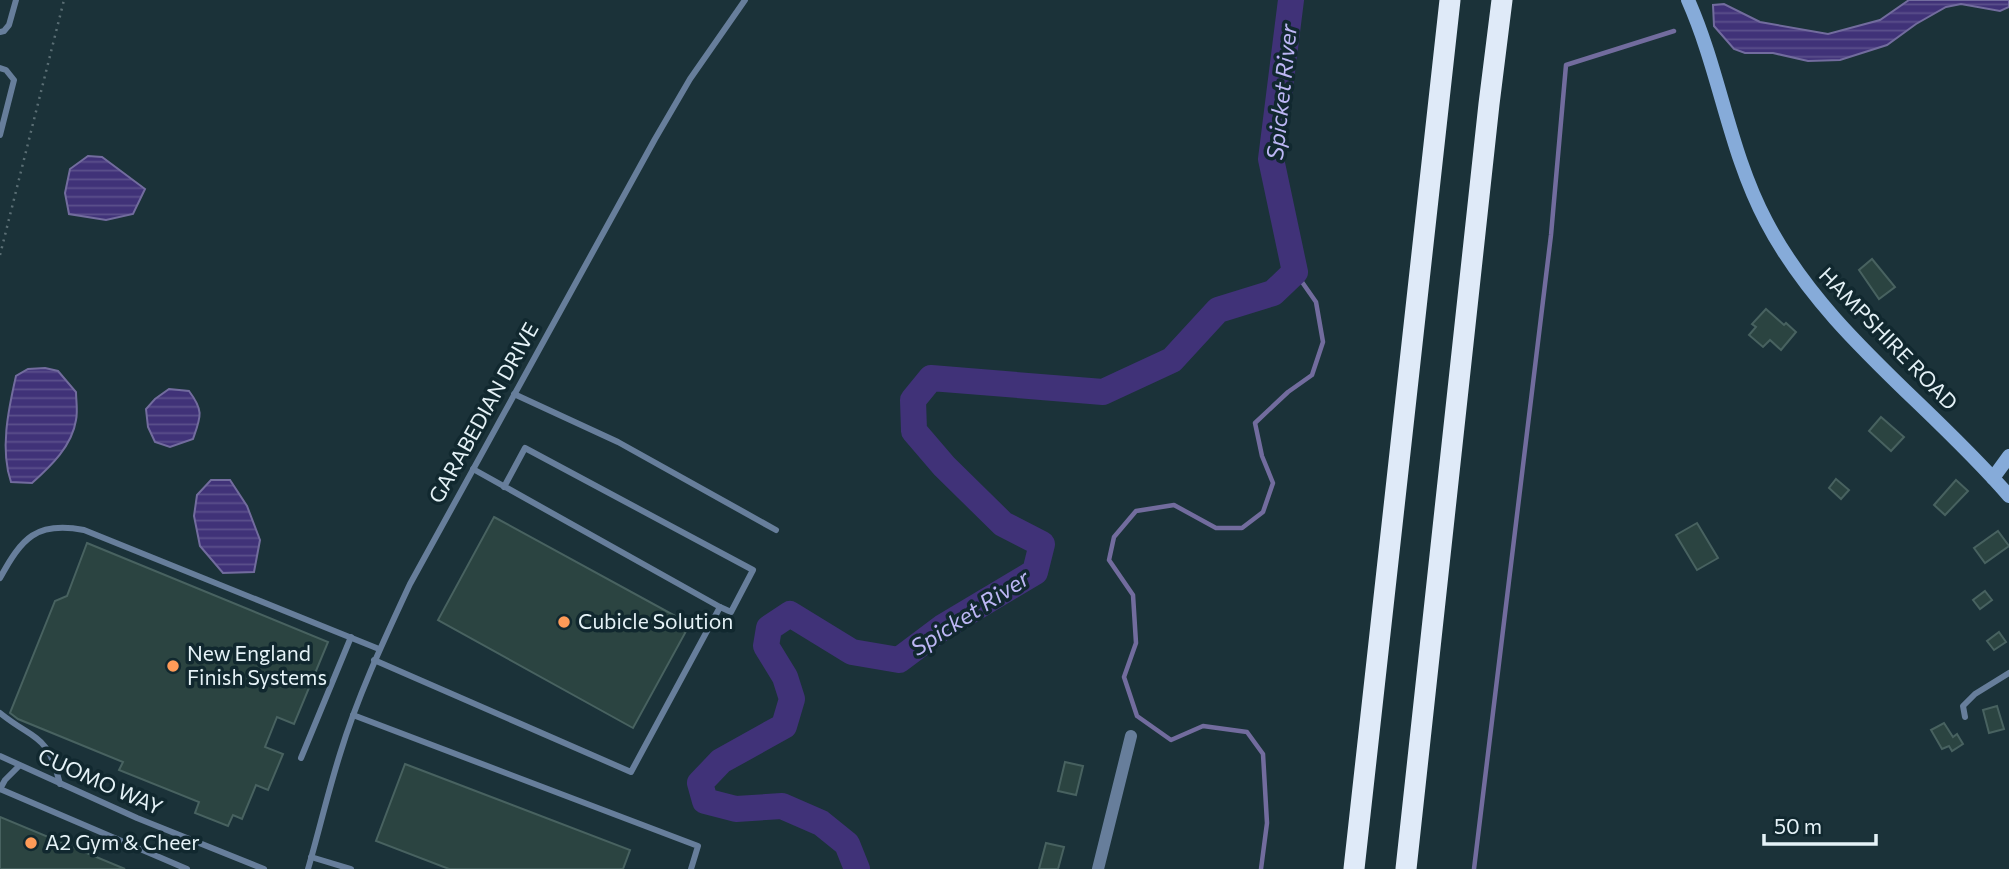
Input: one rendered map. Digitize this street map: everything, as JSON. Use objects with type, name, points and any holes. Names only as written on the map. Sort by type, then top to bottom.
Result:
[{"type":"highway","points":[[1354,869],[1450,0]]},
{"type":"highway","points":[[1406,869],[1502,0]]},
{"type":"street","name":"HAMPSHIRE ROAD","points":[[1688,0],[1741,167],[1765,221],[1785,255],[1832,317],[2009,496]]},
{"type":"street","points":[[1993,478],[2009,456]]},
{"type":"street","points":[[1098,869],[1131,736]]},
{"type":"lane","points":[[0,32],[9,25],[16,0]]},
{"type":"lane","name":"GARABEDIAN DRIVE","points":[[308,869],[353,715],[374,660],[410,584],[676,103],[696,69],[745,0]]},
{"type":"lane","points":[[0,68],[6,70],[14,80],[0,135]]},
{"type":"lane","points":[[514,394],[618,442],[776,530]]},
{"type":"lane","points":[[473,469],[504,487],[720,607],[731,612],[753,570],[525,448],[504,487]]},
{"type":"lane","points":[[0,578],[11,559],[29,538],[51,528],[68,527],[84,530],[185,569],[379,649]]},
{"type":"lane","points":[[374,660],[631,772],[720,607]]},
{"type":"lane","points":[[301,758],[351,636]]},
{"type":"lane","points":[[1965,717],[1963,706],[1975,694],[2009,673]]},
{"type":"lane","points":[[0,713],[45,744],[56,766],[60,784]]},
{"type":"lane","points":[[353,715],[698,846],[691,869]]},
{"type":"lane","name":"CUOMO WAY","points":[[0,756],[137,818],[264,869]]},
{"type":"lane","points":[[19,766],[0,789],[187,869]]},
{"type":"lane","points":[[311,857],[351,869]]},
{"type":"path","points":[[0,255],[64,0]]},
{"type":"shaded area","points":[[1909,0],[2009,0],[2009,7],[2000,11],[1961,4],[1946,7],[1887,45],[1840,60],[1808,61],[1773,53],[1745,53],[1734,49],[1714,26],[1713,5],[1724,4],[1760,22],[1828,34],[1880,20]]},
{"type":"shaded area","points":[[88,156],[102,157],[145,189],[133,214],[106,220],[69,214],[65,193],[70,169]]},
{"type":"shaded area","points":[[45,368],[58,371],[76,392],[77,413],[74,429],[60,455],[32,483],[11,482],[6,444],[16,376],[28,369]]},
{"type":"shaded area","points":[[169,389],[189,391],[200,414],[193,439],[170,447],[155,442],[148,427],[146,409]]},
{"type":"shaded area","points":[[211,480],[230,480],[247,506],[260,540],[254,572],[223,573],[200,546],[194,516],[197,495]]},
{"type":"building","points":[[1872,259],[1895,287],[1879,299],[1859,270]]},
{"type":"building","points":[[1766,309],[1796,332],[1781,350],[1770,340],[1763,347],[1749,335],[1756,327],[1752,324]]},
{"type":"building","points":[[1881,417],[1904,437],[1891,451],[1869,431]]},
{"type":"building","points":[[1836,479],[1849,490],[1841,499],[1829,488]]},
{"type":"building","points":[[1956,480],[1968,491],[1945,515],[1934,505]]},
{"type":"building","name":"Cubicle Solution","points":[[494,517],[690,624],[633,728],[438,620]]},
{"type":"building","points":[[1697,523],[1718,558],[1697,570],[1676,535]]},
{"type":"building","points":[[1998,531],[2009,546],[1985,563],[1974,548]]},
{"type":"building","name":"New England Finish Systems","points":[[87,543],[328,642],[294,724],[277,717],[265,747],[283,754],[268,790],[256,785],[242,819],[233,815],[228,826],[195,813],[199,802],[119,770],[123,762],[18,719],[10,713],[55,601],[67,596]]},
{"type":"building","points":[[1985,591],[1992,600],[1980,609],[1973,600]]},
{"type":"building","points":[[1999,632],[2006,642],[1994,650],[1987,641]]},
{"type":"building","points":[[1997,706],[2004,729],[1989,733],[1983,710]]},
{"type":"building","points":[[1944,723],[1953,737],[1957,734],[1963,744],[1952,751],[1949,746],[1942,749],[1931,730]]},
{"type":"building","points":[[1065,762],[1083,766],[1076,795],[1058,791]]},
{"type":"building","points":[[405,764],[630,850],[623,869],[449,869],[376,841]]},
{"type":"building","name":"A2 Gym & Cheer","points":[[0,817],[125,869],[0,869]]},
{"type":"building","points":[[1046,843],[1064,847],[1058,869],[1039,869]]},
{"type":"waterway","name":"Spicket River","points":[[857,869],[847,844],[821,823],[782,806],[736,809],[705,801],[700,783],[721,761],[784,726],[792,699],[785,677],[766,646],[769,628],[790,614],[852,652],[899,660],[943,627],[1035,572],[1042,544],[1003,524],[944,466],[914,431],[913,400],[931,378],[1103,392],[1172,360],[1218,310],[1273,293],[1295,272],[1271,159],[1291,0]]},
{"type":"waterway","points":[[1474,869],[1551,235],[1566,65],[1674,31]]},
{"type":"waterway","points":[[1261,869],[1267,823],[1263,754],[1247,732],[1203,726],[1171,740],[1137,716],[1124,677],[1136,643],[1133,595],[1109,560],[1114,537],[1136,511],[1174,505],[1216,528],[1242,528],[1263,512],[1273,483],[1262,456],[1255,423],[1288,392],[1312,375],[1323,342],[1316,302],[1295,272]]},
{"type":"place","name":"Cubicle Solution","points":[[564,622]]},
{"type":"place","name":"New England Finish Systems","points":[[173,666]]},
{"type":"place","name":"A2 Gym & Cheer","points":[[31,843]]}]
